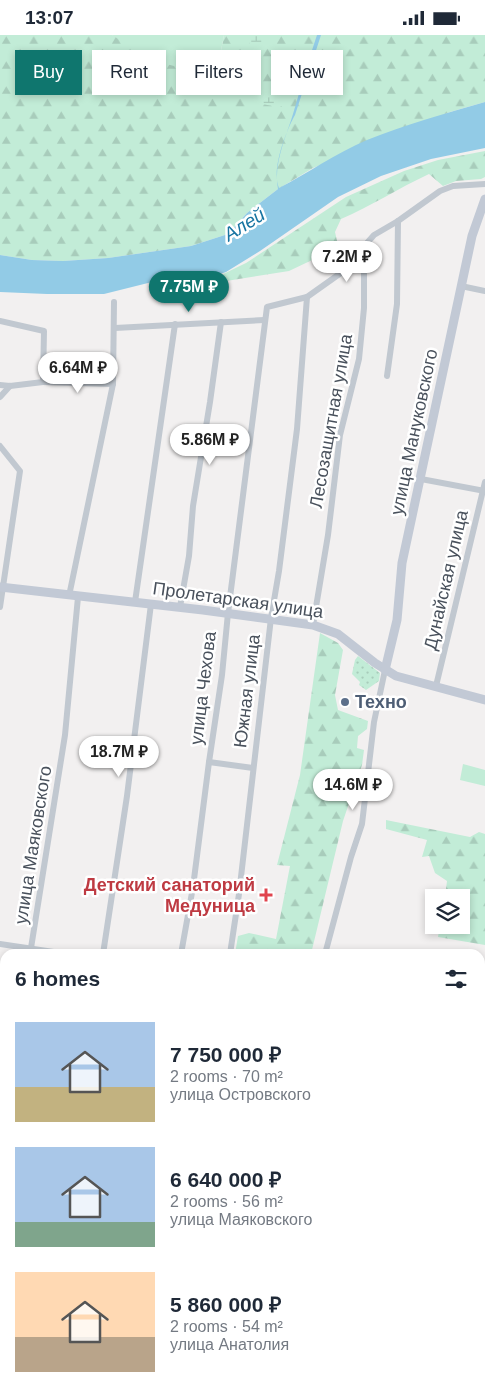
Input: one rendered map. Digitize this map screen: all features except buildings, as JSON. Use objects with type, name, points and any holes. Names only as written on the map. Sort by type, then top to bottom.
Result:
[{"type":"street","points":[[307,297],[362,259],[367,243],[374,235],[398,221],[440,191],[454,186],[485,184]]},
{"type":"street","name":"улица Мануковского","points":[[385,670],[396,620],[402,563],[472,236],[484,201]]},
{"type":"street","points":[[387,376],[397,304],[398,221]]},
{"type":"street","name":"Лесозащитная улица","points":[[313,625],[328,535],[340,435],[359,359],[364,309],[364,252]]},
{"type":"street","points":[[462,286],[485,291]]},
{"type":"street","name":"улица Чехова","points":[[182,949],[193,887],[222,675],[264,320],[267,307],[307,297]]},
{"type":"street","name":"Южная улица","points":[[231,949],[271,619],[297,429],[307,297]]},
{"type":"street","name":"улица Маяковского","points":[[31,948],[65,735],[74,596],[113,384],[114,301]]},
{"type":"street","points":[[115,328],[264,320]]},
{"type":"street","points":[[0,321],[44,331],[43,382]]},
{"type":"street","points":[[180,607],[189,556],[193,506],[221,322]]},
{"type":"street","points":[[135,602],[175,324]]},
{"type":"street","points":[[0,385],[10,386],[43,382],[113,384]]},
{"type":"street","points":[[0,397],[10,386]]},
{"type":"street","points":[[0,446],[20,471],[0,607]]},
{"type":"street","points":[[421,479],[484,491]]},
{"type":"street","name":"Дунайская улица","points":[[436,686],[485,482]]},
{"type":"street","name":"Пролетарская улица","points":[[2,588],[180,607],[313,625],[338,634],[385,670],[396,676],[485,700]]},
{"type":"street","points":[[104,949],[127,796],[151,604]]},
{"type":"street","points":[[326,949],[351,857],[362,824],[374,722],[385,670]]},
{"type":"street","points":[[209,762],[253,768]]},
{"type":"street","points":[[0,944],[37,949]]},
{"type":"green space","points":[[0,35],[112,35],[149,50],[92,50],[92,95],[166,95],[166,57],[176,61],[176,95],[261,95],[261,50],[221,50],[224,35],[485,35],[485,102],[450,112],[313,168],[278,189],[247,213],[228,234],[191,246],[108,258],[63,261],[32,260],[0,255]]},
{"type":"green space","points":[[112,35],[224,35],[221,50],[176,50],[176,67],[166,64],[166,50],[135,50]]},
{"type":"green space","points":[[249,35],[262,35],[261,67],[261,50],[250,50]]},
{"type":"green space","points":[[261,93],[283,97],[287,106],[278,107],[256,101],[249,95],[261,95]]},
{"type":"green space","points":[[485,151],[485,177],[456,181],[443,186],[429,174],[341,219],[335,232],[338,245],[329,252],[289,271],[181,286],[180,280],[217,277],[246,263],[346,197],[404,171],[438,160]]},
{"type":"green space","points":[[320,633],[338,643],[343,650],[335,695],[338,710],[368,721],[367,729],[358,736],[357,748],[364,750],[362,765],[343,821],[312,949],[236,949],[238,936],[249,933],[276,939],[290,866],[277,865],[300,775]]},
{"type":"green space","points":[[358,656],[380,673],[379,681],[366,690],[359,685],[360,682],[352,674],[355,660]]},
{"type":"green space","points":[[463,764],[485,770],[485,786],[460,780]]},
{"type":"green space","points":[[386,820],[470,837],[479,832],[485,834],[485,945],[438,937],[438,934],[470,934],[470,889],[446,889],[447,881],[435,873],[429,856],[422,857],[427,840],[386,829]]},
{"type":"water","points":[[317,35],[321,35],[316,50],[312,50]]},
{"type":"water","points":[[299,95],[302,95],[286,134]]},
{"type":"water","name":"Алей","points":[[485,102],[485,148],[431,159],[381,176],[338,197],[226,272],[211,277],[160,280],[104,294],[0,292],[0,255],[32,260],[63,261],[108,258],[191,246],[228,234],[247,213],[278,189],[277,180],[279,188],[367,140],[411,124]]},
{"type":"place","name":"Техно","points":[[345,702]]},
{"type":"place","name":"Детский санаторий Медуница","points":[[266,895]]}]
